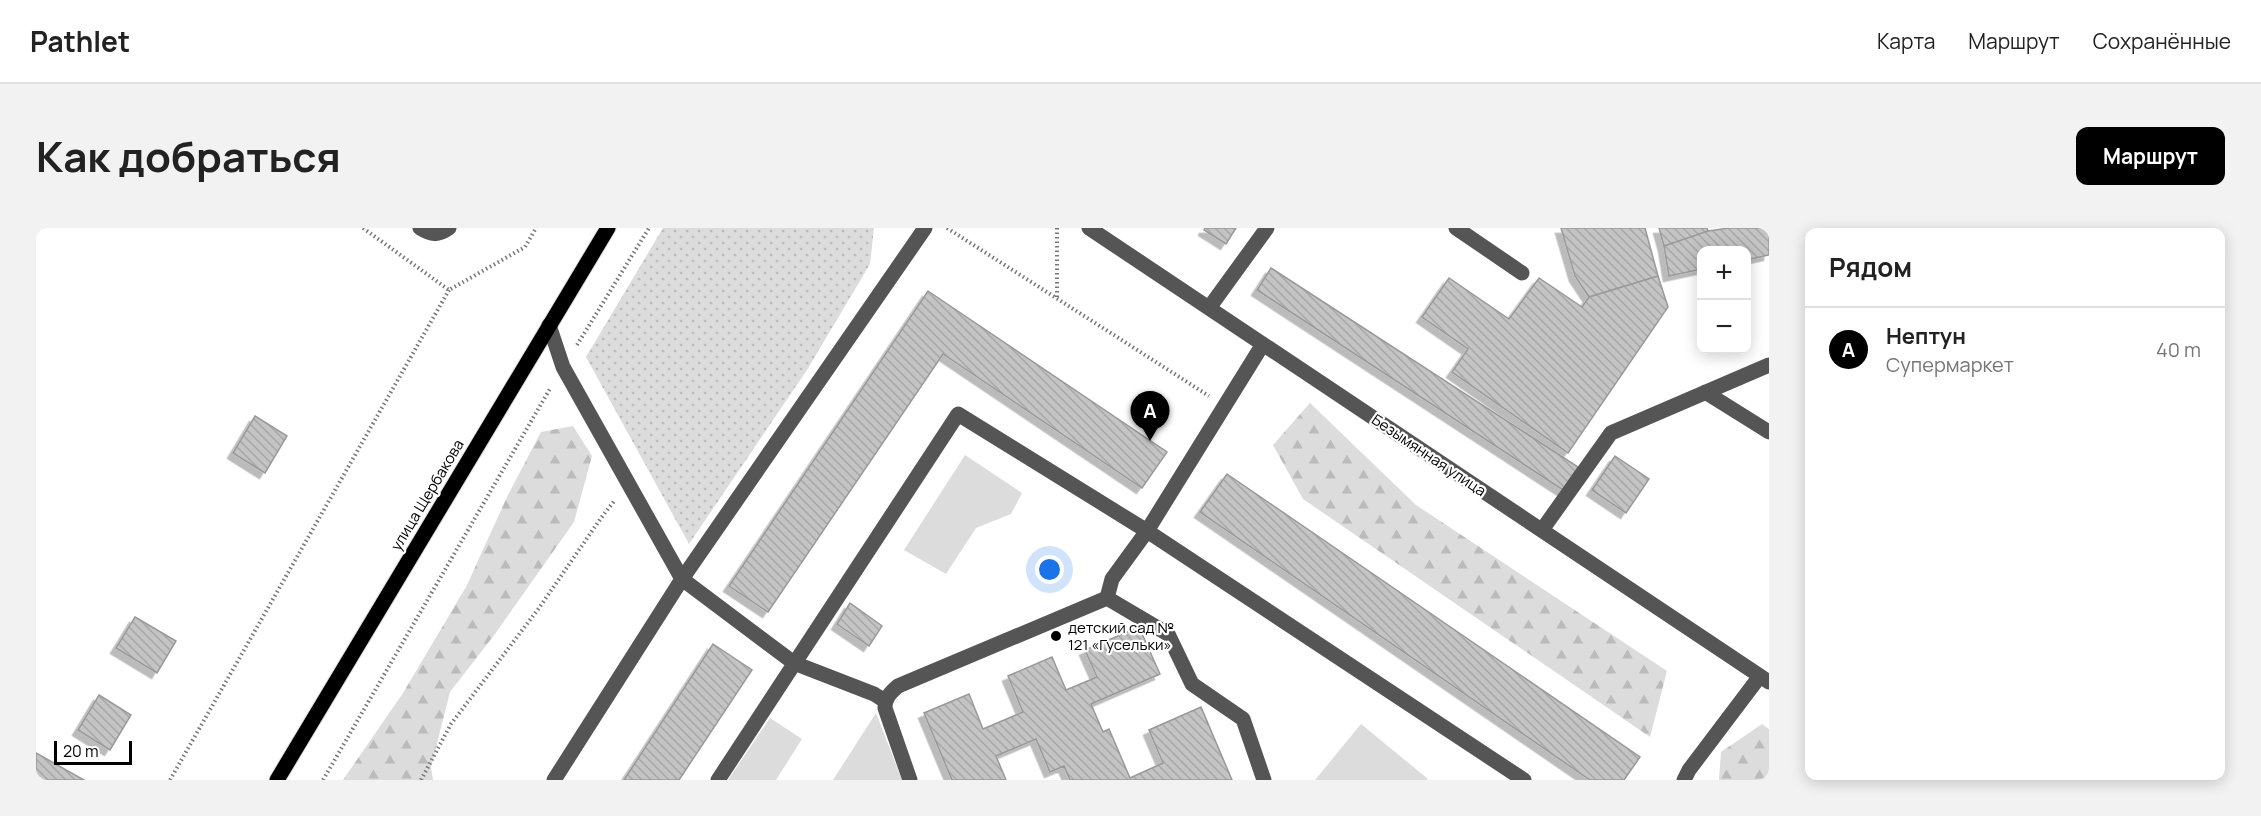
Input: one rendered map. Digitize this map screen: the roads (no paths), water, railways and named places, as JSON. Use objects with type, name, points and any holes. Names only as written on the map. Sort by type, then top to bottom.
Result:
[{"type":"main road","name":"улица Щербакова","points":[[277,780],[608,228]]},
{"type":"street","points":[[420,228],[430,234],[442,233],[449,228]]},
{"type":"street","points":[[554,780],[682,579],[925,228]]},
{"type":"street","name":"Безымянная улица","points":[[1089,228],[1764,679]]},
{"type":"street","points":[[1209,308],[1267,228]]},
{"type":"street","points":[[1456,228],[1522,273]]},
{"type":"street","points":[[549,325],[563,367],[682,579],[794,663],[874,694],[885,701]]},
{"type":"street","points":[[1107,598],[1112,579],[1147,531],[1263,344]]},
{"type":"street","points":[[1542,531],[1611,433],[1769,365]]},
{"type":"street","points":[[1705,392],[1769,432]]},
{"type":"street","points":[[718,780],[958,414],[1147,531],[1524,780]]},
{"type":"street","points":[[910,780],[885,708],[885,701],[898,686],[1107,598]]},
{"type":"street","points":[[1107,598],[1168,634],[1192,684],[1243,719],[1264,780]]},
{"type":"street","points":[[1684,780],[1689,770],[1764,679]]},
{"type":"place","name":"Нептун","points":[[1150,441]]},
{"type":"place","name":"детский сад № 121 «Гусельки»","points":[[1056,636]]}]
